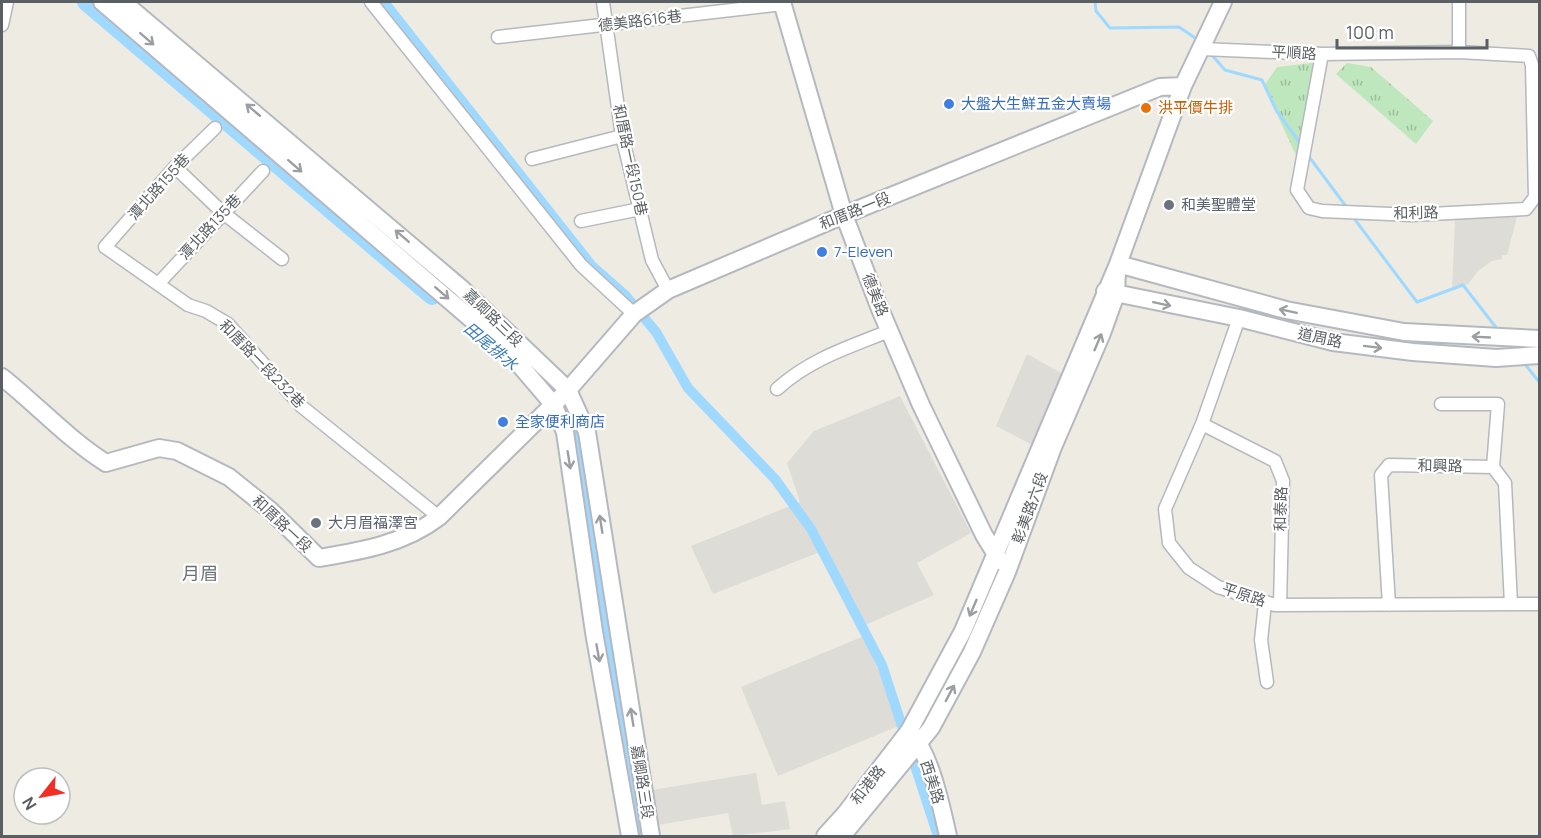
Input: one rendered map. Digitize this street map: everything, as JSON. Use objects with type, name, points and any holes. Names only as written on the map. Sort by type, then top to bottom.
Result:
[{"type":"street","points":[[2,25],[7,2]]},
{"type":"street","name":"嘉卿路三段","points":[[102,2],[561,396],[594,632],[630,837]]},
{"type":"street","name":"嘉卿路三段","points":[[123,2],[461,288],[561,396],[587,432],[651,837]]},
{"type":"street","points":[[371,2],[581,265],[634,314]]},
{"type":"street","name":"和厝路一段150巷","points":[[603,2],[622,136],[652,260],[668,290]]},
{"type":"street","name":"彰美路六段","points":[[909,741],[931,728],[972,652],[1007,572],[1183,86],[1203,49],[1222,2]]},
{"type":"street","points":[[1459,2],[1459,52]]},
{"type":"street","name":"德美路616巷","points":[[498,38],[783,3]]},
{"type":"street","name":"德美路","points":[[783,3],[844,215],[889,331],[921,405],[1007,572]]},
{"type":"street","name":"平順路","points":[[1203,49],[1322,54],[1459,52],[1529,56]]},
{"type":"street","name":"和利路","points":[[1322,54],[1297,190],[1310,208],[1322,211],[1412,215],[1526,209],[1535,197],[1537,130],[1532,65],[1529,56]]},
{"type":"street","name":"和厝路一段","points":[[2,376],[42,409],[80,446],[106,463],[159,447],[177,452],[229,477],[270,510],[319,558],[390,543],[422,530],[439,518],[561,396],[634,314],[668,290],[844,215],[1160,87],[1183,86]]},
{"type":"street","name":"潭北路155巷","points":[[105,247],[175,167],[215,128]]},
{"type":"street","points":[[532,159],[622,136]]},
{"type":"street","points":[[175,167],[222,212],[282,259]]},
{"type":"street","name":"潭北路135巷","points":[[158,284],[222,212],[263,171]]},
{"type":"street","points":[[581,221],[640,209]]},
{"type":"street","name":"和厝路一段232巷","points":[[105,247],[188,305],[206,311],[228,324],[301,406],[439,518]]},
{"type":"street","name":"道周路","points":[[1118,264],[1286,310],[1404,333],[1539,339]]},
{"type":"street","name":"彰美路六段","points":[[909,741],[956,644],[1110,292]]},
{"type":"street","name":"道周路","points":[[1110,292],[1239,318],[1333,342],[1401,351],[1496,358],[1539,356]]},
{"type":"street","name":"平原路","points":[[1239,318],[1202,424],[1165,509],[1169,543],[1189,568],[1218,587],[1265,603],[1280,605],[1539,604]]},
{"type":"street","points":[[777,389],[796,372],[817,360],[889,331]]},
{"type":"street","points":[[1441,404],[1498,404],[1493,467],[1505,483],[1511,604]]},
{"type":"street","name":"和泰路","points":[[1202,424],[1275,461],[1283,481],[1280,605]]},
{"type":"street","name":"和興路","points":[[1389,605],[1381,475],[1389,465],[1493,467]]},
{"type":"street","points":[[1265,603],[1261,640],[1267,682]]},
{"type":"street","points":[[956,644],[972,652]]},
{"type":"street","name":"和港路","points":[[825,837],[909,741]]},
{"type":"street","name":"和港路","points":[[842,837],[909,741]]},
{"type":"street","name":"西美路","points":[[909,741],[948,837]]},
{"type":"shaded area","points":[[1517,217],[1507,255],[1502,255],[1502,259],[1492,261],[1478,271],[1468,284],[1452,290],[1455,218]]},
{"type":"shaded area","points":[[1027,354],[1067,376],[1036,447],[996,426]]},
{"type":"shaded area","points":[[900,396],[971,533],[917,563],[934,595],[863,626],[825,550],[713,594],[691,546],[800,502],[787,463],[814,431]]},
{"type":"shaded area","points":[[864,636],[901,725],[778,776],[741,687]]},
{"type":"shaded area","points":[[756,773],[762,805],[785,801],[790,829],[733,836],[728,813],[658,825],[652,790]]},
{"type":"green space","points":[[1320,62],[1299,162],[1264,86],[1277,67]]},
{"type":"green space","points":[[1347,63],[1371,67],[1433,121],[1416,144],[1336,74]]},
{"type":"waterway","name":"田尾排水","points":[[86,2],[432,296]]},
{"type":"waterway","points":[[384,2],[592,266],[625,295],[656,332],[688,388],[775,479],[811,529],[882,665],[938,836]]},
{"type":"waterway","points":[[1095,2],[1096,11],[1110,28],[1179,27],[1198,40]]},
{"type":"waterway","points":[[1211,54],[1225,70],[1262,80],[1276,110],[1302,146]]},
{"type":"waterway","points":[[1307,154],[1348,209]]},
{"type":"waterway","points":[[1353,217],[1417,302],[1463,285],[1498,330]]},
{"type":"waterway","points":[[1524,363],[1540,383]]},
{"type":"waterway","name":"田尾排水","points":[[545,390],[568,411],[580,464],[642,836]]},
{"type":"place","name":"大盤大生鮮五金大賣場","points":[[949,104]]},
{"type":"place","name":"洪平價牛排","points":[[1146,108]]},
{"type":"place","name":"和美聖體堂","points":[[1169,205]]},
{"type":"place","name":"7-Eleven","points":[[822,252]]},
{"type":"place","name":"全家便利商店","points":[[503,422]]},
{"type":"place","name":"大月眉福澤宮","points":[[316,523]]},
{"type":"district","name":"月眉","points":[[200,574]]}]
